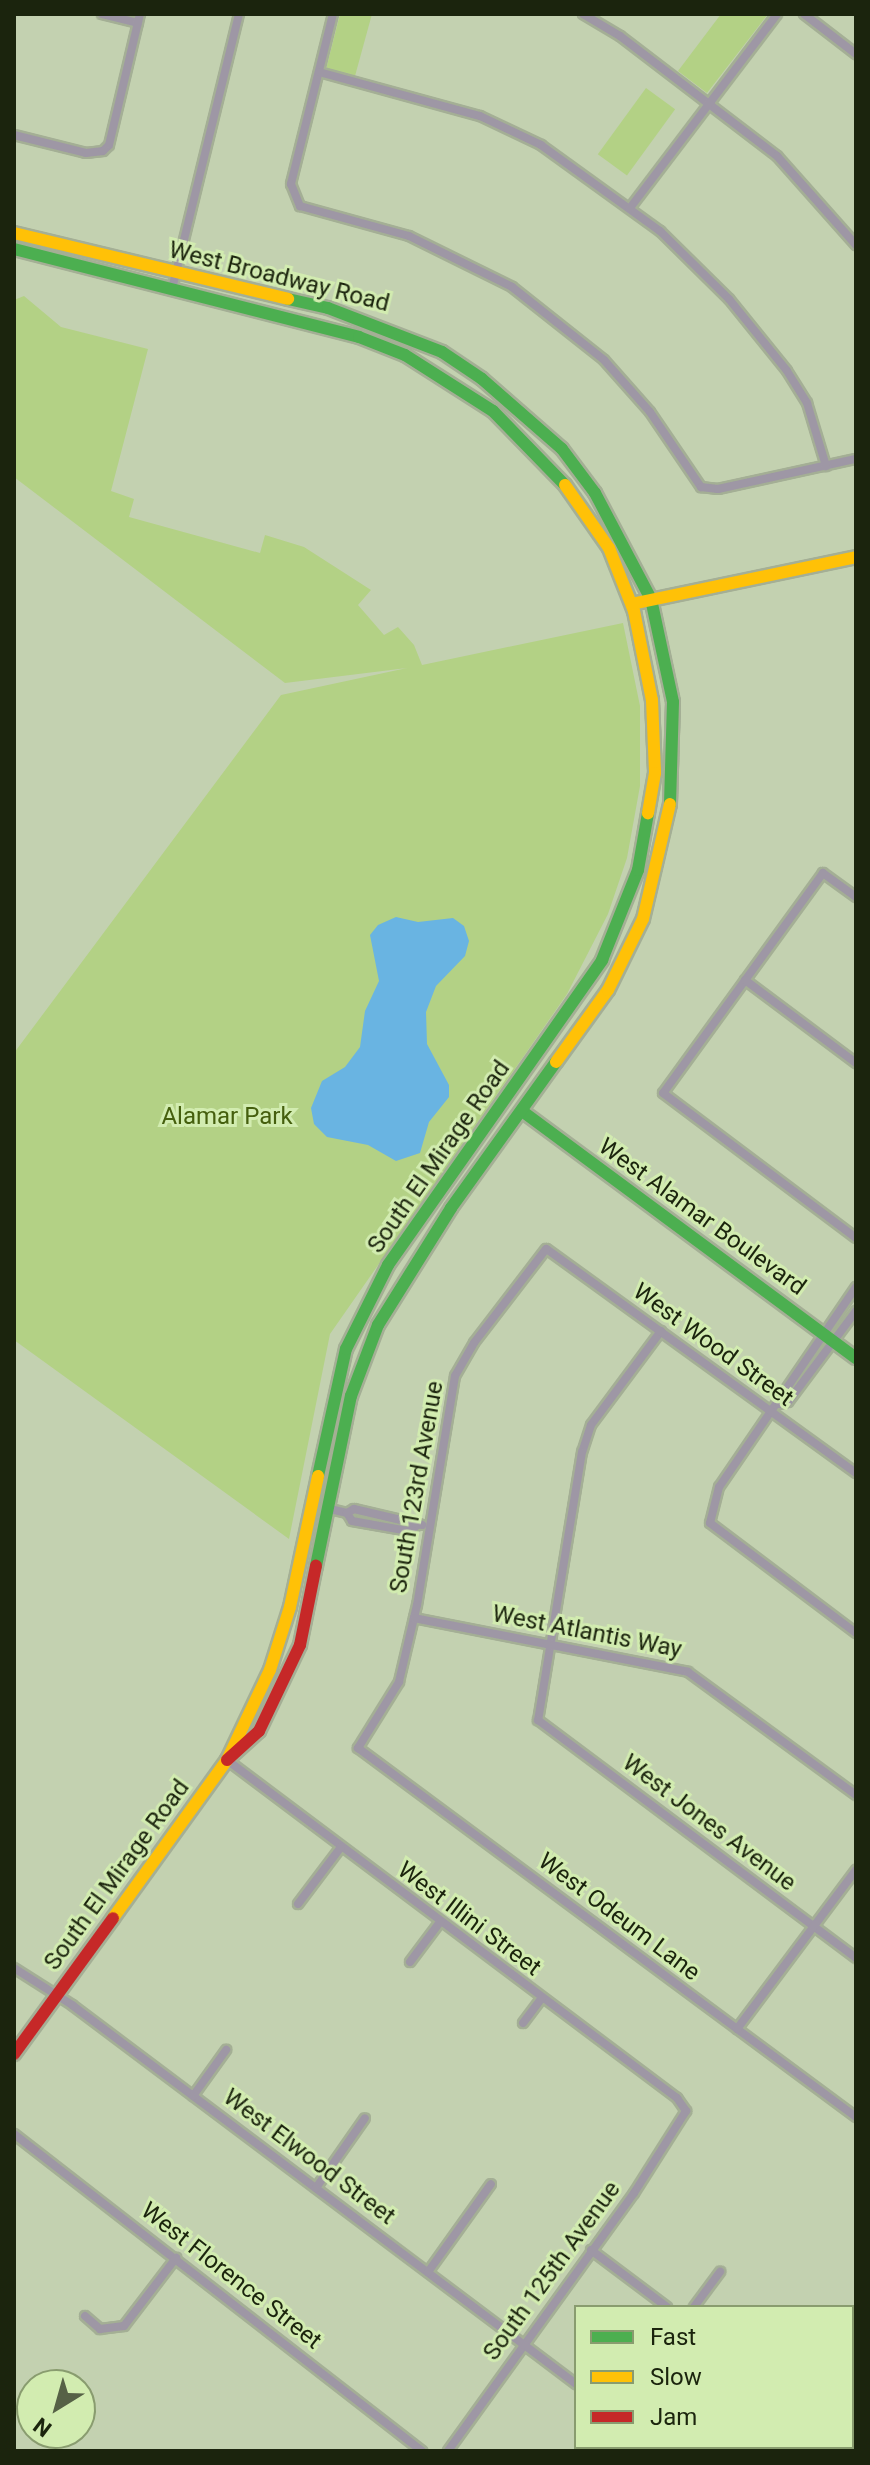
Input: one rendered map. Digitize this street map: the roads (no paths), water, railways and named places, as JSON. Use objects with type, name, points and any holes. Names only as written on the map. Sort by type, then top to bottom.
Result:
[{"type":"main road","name":"West Broadway Road","points":[[14,233],[382,325],[442,352],[482,379],[562,449],[595,493],[651,599]]},
{"type":"main road","name":"West Broadway Road","points":[[14,249],[359,337],[445,377],[503,420],[578,499],[609,548],[632,604]]},
{"type":"main road","points":[[632,604],[856,557]]},
{"type":"main road","name":"South El Mirage Road","points":[[227,1760],[259,1731],[300,1645],[351,1396],[378,1325],[409,1271],[608,990],[656,881],[672,793],[673,702],[651,599]]},
{"type":"main road","name":"South El Mirage Road","points":[[14,2054],[227,1760],[270,1670],[290,1607],[333,1393],[366,1304],[602,960],[634,884],[650,819],[655,761],[652,700],[632,604]]},
{"type":"main road","name":"West Alamar Boulevard","points":[[522,1111],[856,1358]]},
{"type":"street","points":[[14,135],[86,153],[103,151],[109,145],[139,18],[102,14]]},
{"type":"street","points":[[172,289],[239,14]]},
{"type":"street","points":[[333,14],[292,197],[300,206],[409,236],[512,287],[604,360],[650,412],[701,487],[718,489],[856,459]]},
{"type":"street","points":[[583,14],[710,102],[777,156],[856,245]]},
{"type":"street","points":[[630,208],[777,14]]},
{"type":"street","points":[[804,14],[856,54]]},
{"type":"street","points":[[319,72],[480,116],[541,145],[630,208],[689,255],[787,371],[807,403],[826,466]]},
{"type":"street","points":[[856,897],[823,873],[663,1093],[856,1238]]},
{"type":"street","points":[[745,980],[856,1063]]},
{"type":"street","name":"West Wood Street","points":[[546,1249],[776,1408],[856,1473]]},
{"type":"street","name":"South 123rd Avenue","points":[[358,1748],[399,1682],[414,1618],[455,1376],[474,1343],[546,1249]]},
{"type":"street","points":[[827,1337],[856,1287]]},
{"type":"street","points":[[856,1311],[827,1337],[777,1395],[776,1408],[719,1487],[710,1523],[856,1633]]},
{"type":"street","points":[[550,1644],[587,1438],[661,1331]]},
{"type":"street","points":[[330,1509],[347,1513],[352,1521],[409,1531],[419,1524],[430,1527]]},
{"type":"street","name":"West Atlantis Way","points":[[414,1618],[688,1672],[856,1795]]},
{"type":"street","name":"West Jones Avenue","points":[[550,1644],[538,1720],[856,1958]]},
{"type":"street","name":"West Odeum Lane","points":[[358,1748],[856,2117]]},
{"type":"street","name":"West Illini Street","points":[[227,1760],[677,2098],[686,2111]]},
{"type":"street","points":[[298,1904],[341,1847]]},
{"type":"street","points":[[737,2029],[856,1870]]},
{"type":"street","points":[[410,1962],[440,1922]]},
{"type":"street","name":"West Elwood Street","points":[[14,1968],[193,2096],[574,2382]]},
{"type":"street","points":[[523,2023],[542,1998]]},
{"type":"street","points":[[193,2096],[226,2050]]},
{"type":"street","name":"South 125th Avenue","points":[[448,2451],[686,2111]]},
{"type":"street","points":[[316,2188],[365,2118]]},
{"type":"street","name":"West Florence Street","points":[[14,2134],[422,2451]]},
{"type":"street","points":[[428,2272],[491,2184]]},
{"type":"street","points":[[591,2250],[664,2305]]},
{"type":"street","points":[[85,2316],[100,2329],[124,2326],[176,2258]]},
{"type":"street","points":[[695,2305],[720,2272]]},
{"type":"water","points":[[396,917],[418,922],[453,918],[464,926],[469,941],[465,956],[436,986],[426,1012],[427,1044],[449,1085],[449,1097],[429,1122],[420,1153],[396,1161],[368,1145],[327,1137],[314,1124],[311,1108],[322,1081],[345,1067],[360,1047],[365,1011],[379,981],[370,935],[378,925]]},
{"type":"park label","name":"Alamar Park","points":[[227,1117]]}]
